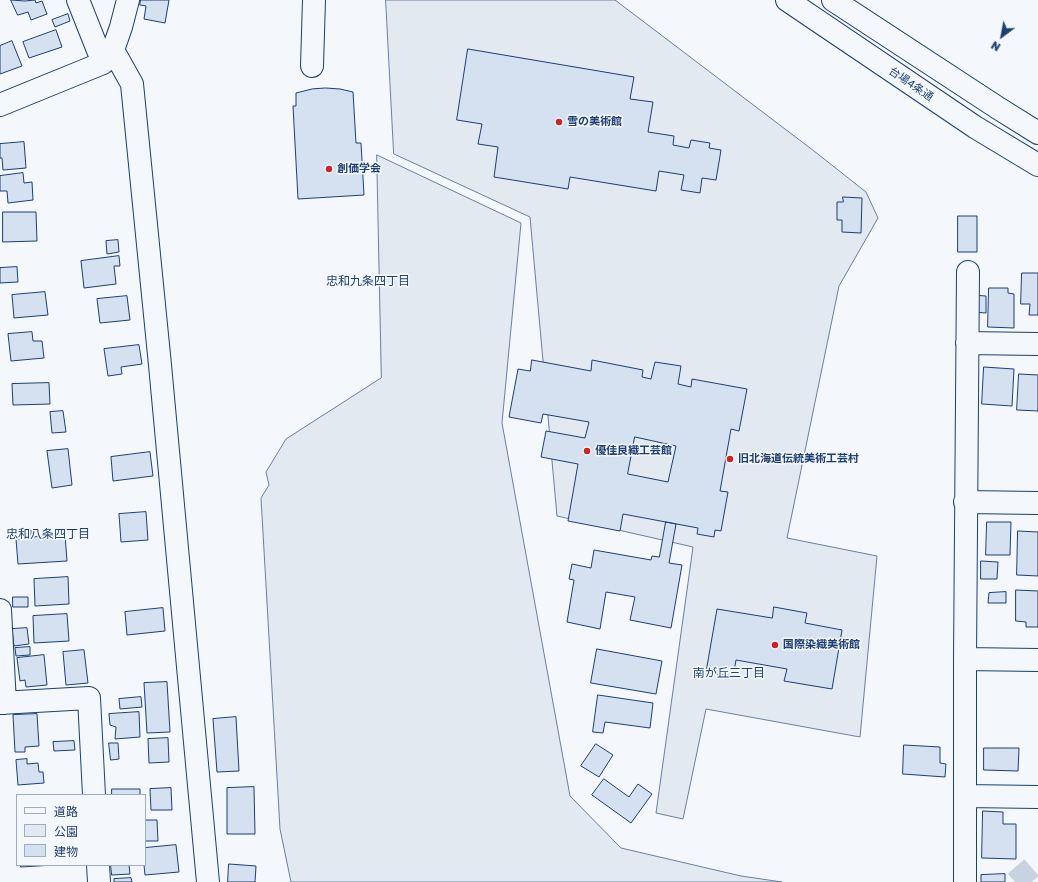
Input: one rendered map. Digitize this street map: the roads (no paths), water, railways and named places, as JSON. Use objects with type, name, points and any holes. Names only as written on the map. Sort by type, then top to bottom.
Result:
[{"type":"main road","points":[[78,0],[108,57],[132,84],[160,365],[208,882]]},
{"type":"main road","points":[[0,105],[108,57],[121,27],[128,0]]},
{"type":"main road","points":[[312,66],[314,0]]},
{"type":"main road","name":"台場4条通","points":[[787,0],[975,127],[1038,165]]},
{"type":"main road","points":[[833,0],[1038,133]]},
{"type":"main road","points":[[966,882],[965,502],[968,272]]},
{"type":"main road","points":[[967,343],[1038,344]]},
{"type":"main road","points":[[965,502],[1038,503]]},
{"type":"main road","points":[[0,610],[3,703],[89,698],[94,794]]},
{"type":"main road","points":[[965,660],[1038,660]]},
{"type":"main road","points":[[966,796],[1038,797]]},
{"type":"main road","points":[[98,866],[99,882]]},
{"type":"tunnel","points":[[1015,882],[1038,862]]},
{"type":"place","name":"雪の美術館","points":[[559,122]]},
{"type":"place","name":"創価学会","points":[[329,169]]},
{"type":"place","name":"優佳良織工芸館","points":[[587,451]]},
{"type":"place","name":"旧北海道伝統美術工芸村","points":[[730,459]]},
{"type":"place","name":"国際染織美術館","points":[[775,645]]},
{"type":"district","name":"忠和九条四丁目","points":[[368,281]]},
{"type":"district","name":"忠和八条四丁目","points":[[48,534]]},
{"type":"district","name":"南が丘三丁目","points":[[729,673]]}]
